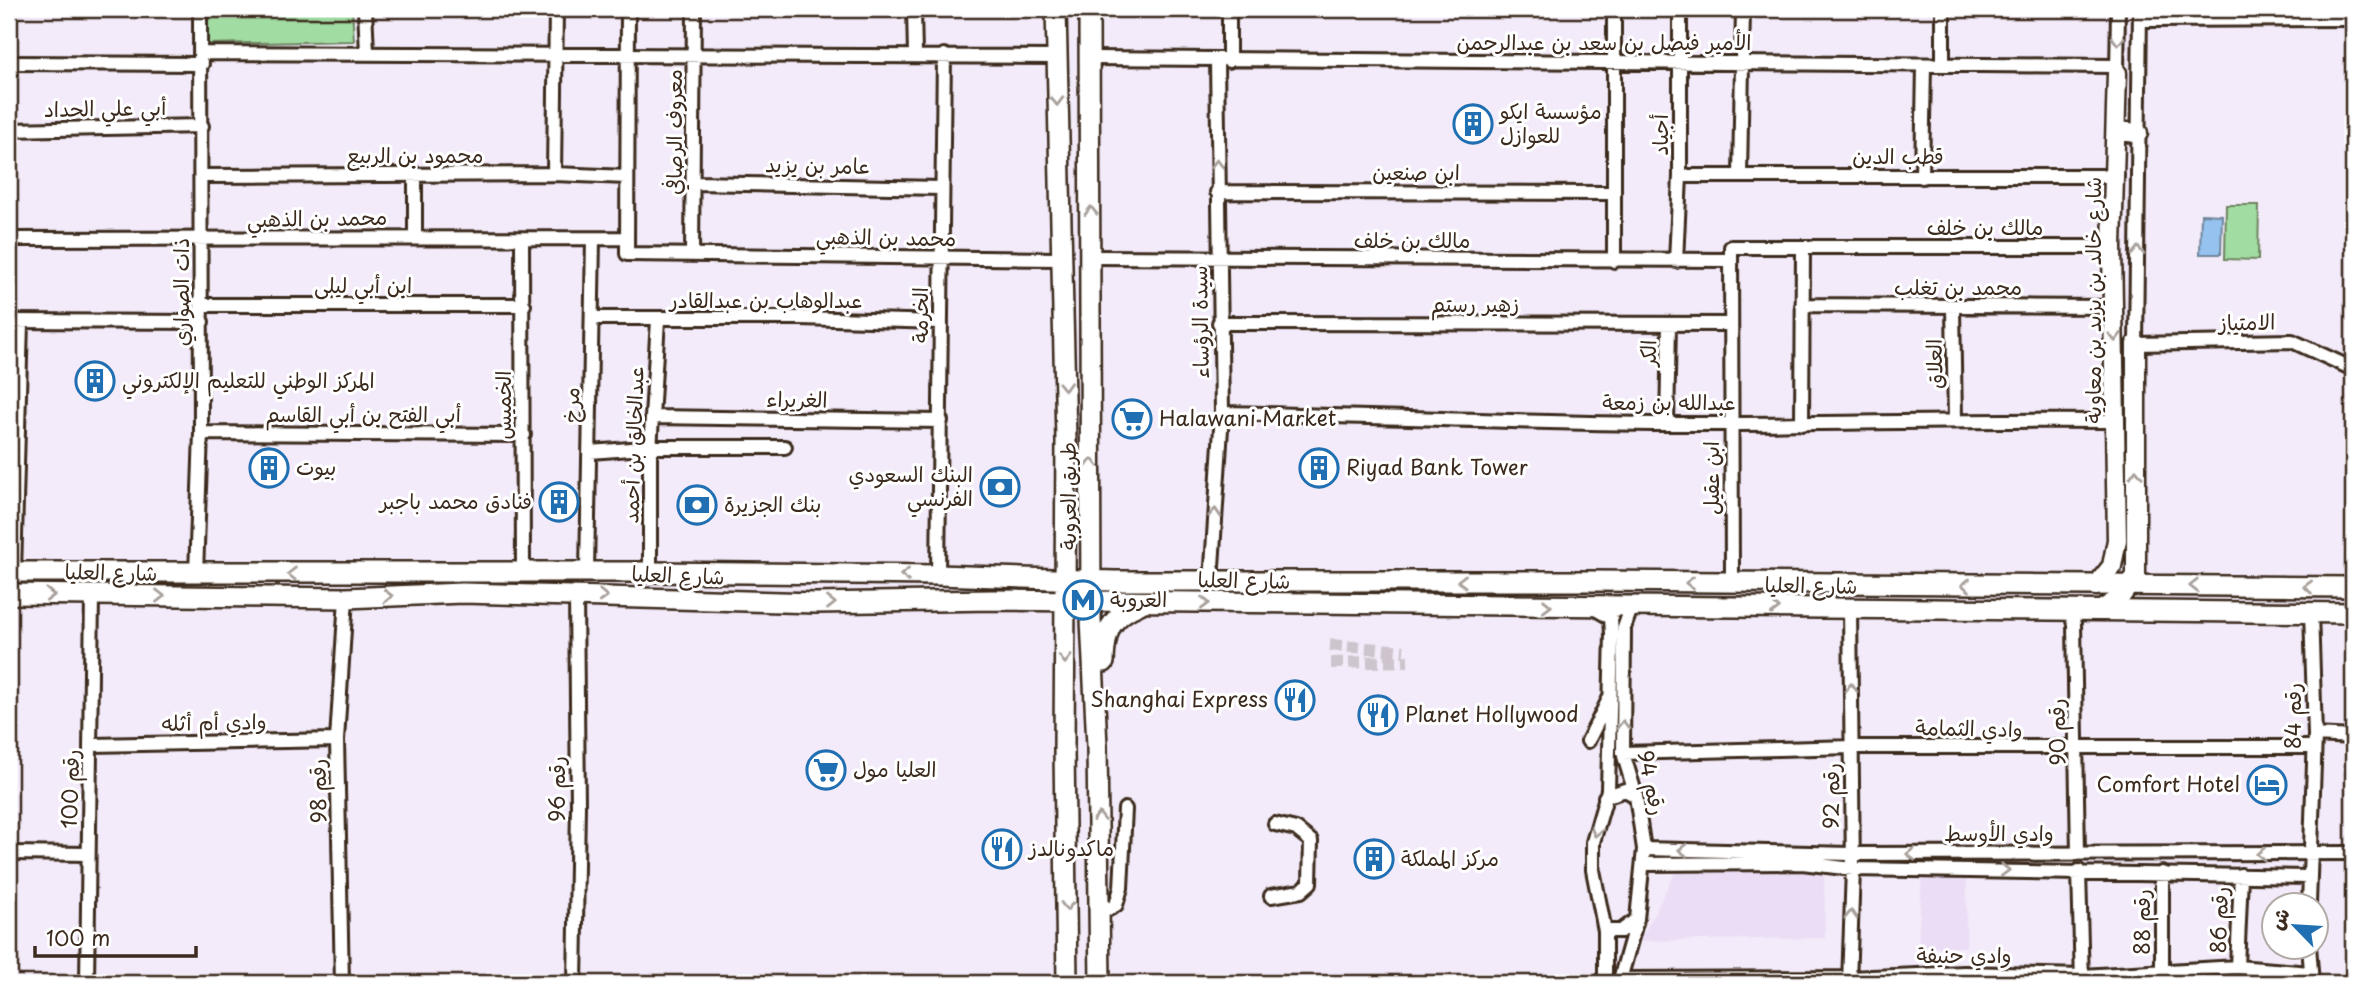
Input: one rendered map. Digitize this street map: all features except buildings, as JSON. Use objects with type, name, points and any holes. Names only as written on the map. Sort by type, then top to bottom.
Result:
[{"type":"main road","name":"طريق العروبة","points":[[1056,9],[1066,440],[1067,983]]},
{"type":"main road","name":"طريق العروبة","points":[[1089,9],[1092,257],[1091,604],[1101,913],[1100,983]]},
{"type":"main road","name":"شارع خالد بن يزيد بن معاوية","points":[[2096,586],[2112,566],[2117,540],[2112,247],[2117,176],[2118,70]]},
{"type":"main road","points":[[2116,131],[2137,133]]},
{"type":"main road","name":"شارع خالد بن يزيد بن معاوية","points":[[2129,586],[2137,576],[2136,344]]},
{"type":"main road","points":[[2117,540],[2126,546],[2137,542]]},
{"type":"main road","name":"شارع العليا","points":[[11,572],[195,574],[523,571],[938,575],[1091,581],[2353,587]]},
{"type":"main road","points":[[459,573],[516,573],[526,581],[521,590],[507,594]]},
{"type":"main road","points":[[1651,605],[1642,603],[1634,596],[1639,589],[1653,582]]},
{"type":"main road","points":[[2101,610],[2119,599],[2129,586]]},
{"type":"main road","name":"شارع العليا","points":[[9,594],[346,597],[507,594],[816,603],[993,600],[1091,604],[1651,605],[1850,610],[2353,612]]},
{"type":"main road","points":[[1097,746],[1104,715],[1106,632],[1127,610],[1146,602]]},
{"type":"street","name":"ذات الصواري","points":[[195,574],[202,322],[200,9]]},
{"type":"street","points":[[365,9],[367,52]]},
{"type":"street","points":[[554,174],[556,9]]},
{"type":"street","points":[[626,239],[628,9]]},
{"type":"street","name":"معروف الرصافي","points":[[692,255],[695,183],[694,9]]},
{"type":"street","points":[[914,9],[915,55]]},
{"type":"street","name":"سيدة الرؤساء","points":[[1211,582],[1222,413],[1217,192],[1223,61],[1229,9]]},
{"type":"street","points":[[1614,9],[1614,261]]},
{"type":"street","name":"أجياد","points":[[1675,261],[1680,176],[1680,9]]},
{"type":"street","points":[[1740,176],[1743,9]]},
{"type":"street","points":[[1943,9],[1943,65]]},
{"type":"street","name":"شارع خالد بن يزيد بن معاوية","points":[[2118,9],[2118,70]]},
{"type":"street","points":[[2140,14],[2353,19]]},
{"type":"street","name":"شارع خالد بن يزيد بن معاوية","points":[[2136,344],[2140,14]]},
{"type":"street","points":[[9,63],[367,52],[555,52],[627,56],[694,53],[1056,57]]},
{"type":"street","name":"الخرمة","points":[[938,575],[944,55]]},
{"type":"street","name":"الأمير فيصل بن سعد بن عبدالرحمن","points":[[1091,58],[1223,61],[1680,61],[2118,70]]},
{"type":"street","points":[[1922,177],[1924,65]]},
{"type":"street","name":"أبي علي الحداد","points":[[9,130],[202,126]]},
{"type":"street","name":"محمود بن الربيع","points":[[202,176],[554,174],[627,177]]},
{"type":"street","points":[[415,176],[415,237]]},
{"type":"street","name":"قطب الدين","points":[[1680,176],[2117,176]]},
{"type":"street","name":"عامر بن يزيد","points":[[695,183],[941,188]]},
{"type":"street","name":"ابن صنعين","points":[[1217,192],[1614,193]]},
{"type":"street","name":"محمد بن الذهبي","points":[[9,239],[626,239],[627,254],[1061,259]]},
{"type":"street","name":"الخميس","points":[[522,239],[523,571]]},
{"type":"street","name":"مرخ","points":[[587,572],[593,239]]},
{"type":"street","name":"مالك بن خلف","points":[[1092,257],[1219,260],[1675,261],[1731,253],[1803,248],[2112,247]]},
{"type":"street","points":[[1802,424],[1803,248]]},
{"type":"street","name":"ابن عقيل","points":[[1731,253],[1732,583]]},
{"type":"street","name":"ابن أبي ليلى","points":[[202,305],[524,305]]},
{"type":"street","name":"محمد بن تغلب","points":[[1802,305],[2114,307]]},
{"type":"street","name":"العلاق","points":[[1954,308],[1955,419]]},
{"type":"street","name":"عبدالوهاب بن عبدالقادر","points":[[593,318],[800,318],[940,322]]},
{"type":"street","name":"عبدالخالق بن أحمد","points":[[650,572],[650,450],[658,320]]},
{"type":"street","points":[[11,572],[15,322],[202,322]]},
{"type":"street","name":"زهير رستم","points":[[1219,323],[1731,324]]},
{"type":"street","name":"الكر","points":[[1667,424],[1668,324]]},
{"type":"street","name":"الامتياز","points":[[2136,344],[2292,341],[2353,369]]},
{"type":"street","name":"عبدالله بن زمعة","points":[[1222,413],[1667,424],[1802,424],[1955,419],[2116,421]]},
{"type":"street","name":"الغريراء","points":[[654,417],[941,421]]},
{"type":"street","name":"أبي الفتح بن أبي القاسم","points":[[201,433],[524,435]]},
{"type":"street","points":[[590,452],[650,450],[657,447],[785,447]]},
{"type":"street","name":"رقم 96","points":[[575,983],[578,820],[576,595]]},
{"type":"street","name":"رقم 100","points":[[87,983],[92,596]]},
{"type":"street","name":"رقم 98","points":[[341,983],[337,740],[346,597]]},
{"type":"street","name":"رقم 94","points":[[1619,981],[1637,919],[1644,849],[1636,796],[1623,753],[1624,628],[1630,611],[1651,605]]},
{"type":"street","name":"رقم 94","points":[[1590,606],[1611,618],[1608,790],[1593,842],[1593,870],[1605,930],[1605,983]]},
{"type":"street","name":"رقم 92","points":[[1849,981],[1853,869],[1850,854],[1850,610]]},
{"type":"street","name":"رقم 90","points":[[2070,610],[2074,624],[2078,854]]},
{"type":"street","name":"رقم 84","points":[[2308,890],[2314,741],[2311,612]]},
{"type":"street","points":[[1588,741],[1610,696]]},
{"type":"street","name":"وادي الثمامة","points":[[1623,753],[1852,747],[2078,749],[2314,741],[2353,737]]},
{"type":"street","name":"وادي أم أثله","points":[[92,745],[337,740]]},
{"type":"street","points":[[1605,797],[1625,790],[1636,796]]},
{"type":"street","points":[[1101,913],[1116,905],[1121,888],[1125,809]]},
{"type":"street","points":[[1271,896],[1301,891],[1310,883],[1311,841],[1296,829],[1275,824]]},
{"type":"street","name":"وادي الأوسط","points":[[1644,849],[1850,854],[2353,853]]},
{"type":"street","points":[[9,853],[88,854]]},
{"type":"street","name":"وادي الأوسط","points":[[1643,863],[1802,863],[1853,869],[2308,877]]},
{"type":"street","points":[[2079,871],[2082,980]]},
{"type":"street","name":"رقم 88","points":[[2162,873],[2162,971]]},
{"type":"street","name":"رقم 86","points":[[2237,967],[2241,875]]},
{"type":"street","points":[[1605,930],[1621,931],[1637,919]]},
{"type":"street","points":[[2310,960],[2311,978]]},
{"type":"street","name":"وادي حنيفة","points":[[1619,981],[1849,981],[1964,973],[2082,980],[2162,971],[2237,967],[2311,978]]},
{"type":"shaded area","points":[[1681,861],[1824,864],[1825,938],[1640,941]]},
{"type":"shaded area","points":[[1922,874],[1967,874],[1966,947],[1918,947]]},
{"type":"green space","points":[[207,9],[352,9],[354,41],[207,44]]},
{"type":"green space","points":[[2226,205],[2259,205],[2258,260],[2225,259]]},
{"type":"water","points":[[2201,214],[2222,215],[2221,254],[2200,254]]},
{"type":"tunnel","points":[[1330,645],[1404,651]]},
{"type":"tunnel","points":[[1331,663],[1408,661]]},
{"type":"place","name":"مؤسسة ايكو للعوازل","points":[[1473,124]]},
{"type":"place","name":"المركز الوطني للتعليم الإلكتروني","points":[[95,381]]},
{"type":"place","name":"Halawani Market","points":[[1132,419]]},
{"type":"place","name":"بيوت","points":[[269,468]]},
{"type":"place","name":"Riyad Bank Tower","points":[[1319,468]]},
{"type":"place","name":"البنك السعودي الفرنسي","points":[[1000,487]]},
{"type":"place","name":"فنادق محمد باجبر","points":[[559,502]]},
{"type":"place","name":"بنك الجزيرة","points":[[697,505]]},
{"type":"place","name":"العروبة","points":[[1083,600]]},
{"type":"place","name":"Shanghai Express","points":[[1295,700]]},
{"type":"place","name":"Planet Hollywood","points":[[1378,715]]},
{"type":"place","name":"العليا مول","points":[[826,770]]},
{"type":"place","name":"Comfort Hotel","points":[[2267,785]]},
{"type":"place","name":"ماكدونالدز","points":[[1002,849]]},
{"type":"place","name":"مركز المملكة","points":[[1374,859]]}]
